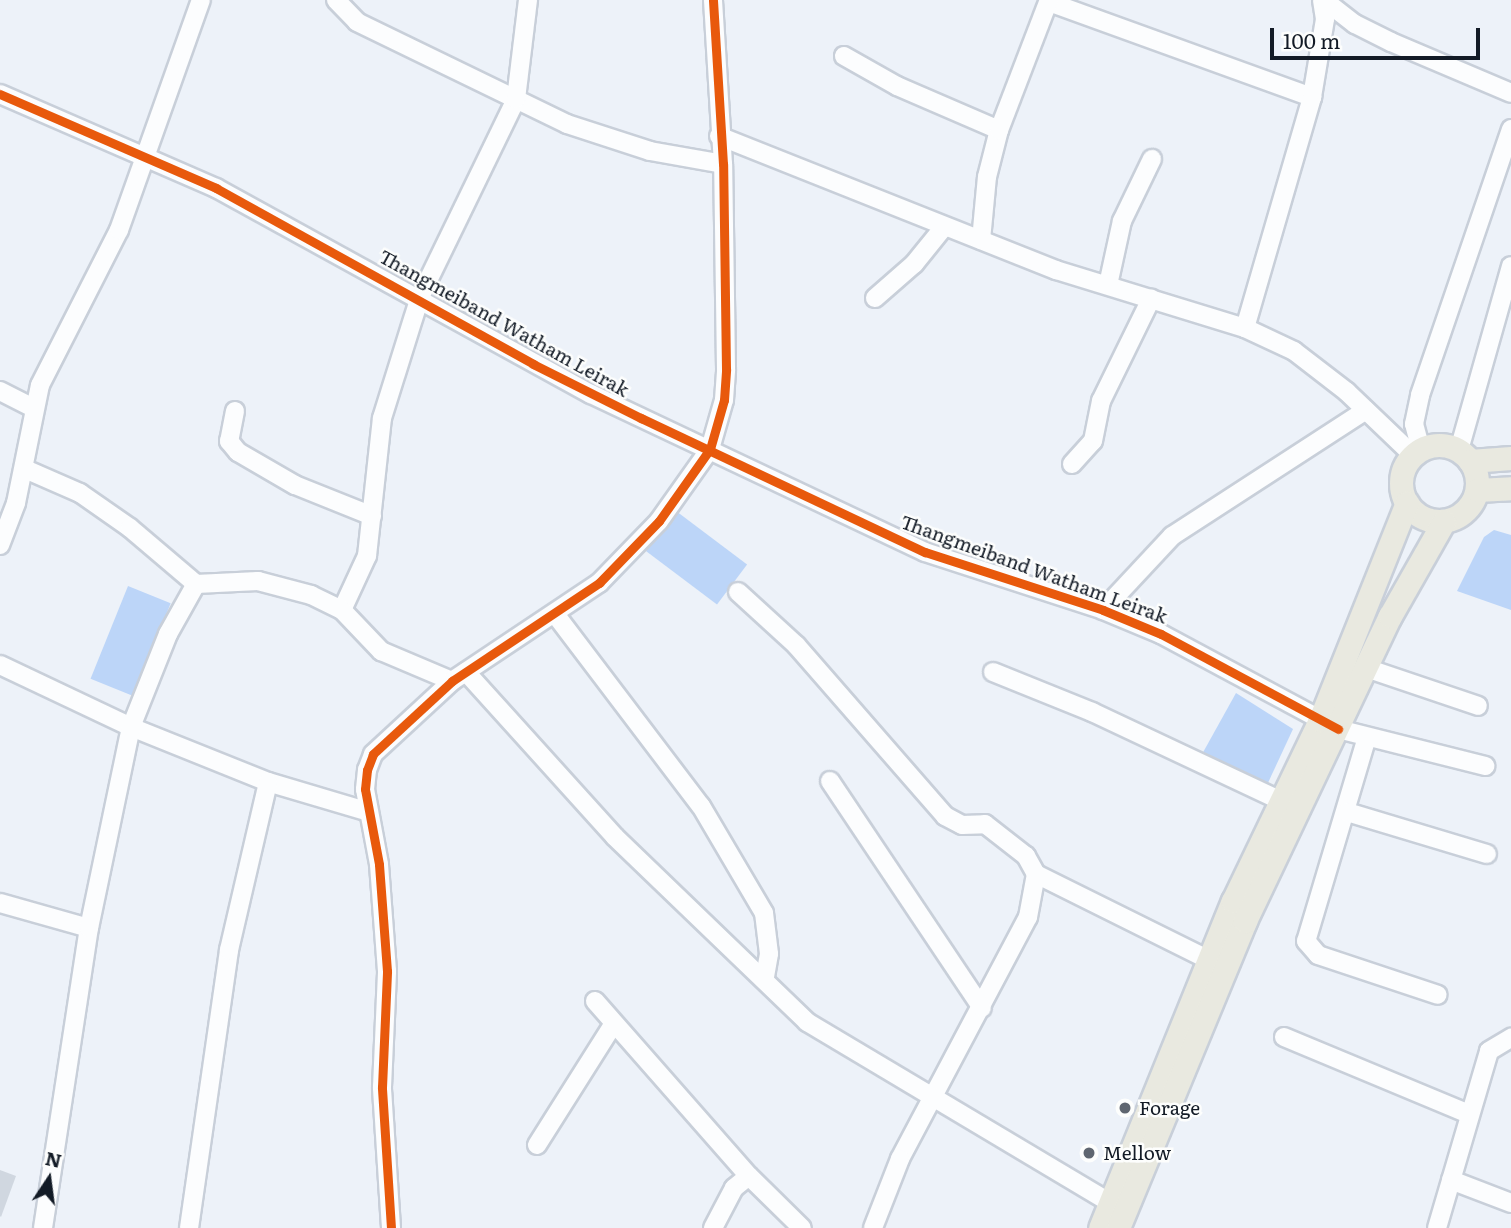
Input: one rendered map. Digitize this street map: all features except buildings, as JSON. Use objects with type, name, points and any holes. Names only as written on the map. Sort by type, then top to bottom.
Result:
[{"type":"main road","points":[[1329,725],[1407,503],[1401,478],[1417,452],[1445,445],[1465,456],[1511,458]]},
{"type":"main road","points":[[1465,456],[1477,490]]},
{"type":"main road","points":[[1477,490],[1511,488]]},
{"type":"main road","points":[[1407,503],[1428,519],[1444,521],[1459,516],[1477,490]]},
{"type":"main road","points":[[1118,1214],[1209,960],[1329,725],[1366,668],[1444,521]]},
{"type":"main road","points":[[1100,1228],[1118,1214],[1220,981],[1289,804]]},
{"type":"street","points":[[0,545],[25,469],[33,408],[56,349],[119,230],[200,4],[181,0]]},
{"type":"street","points":[[335,0],[357,22],[607,140],[723,164]]},
{"type":"street","points":[[342,610],[367,556],[382,418],[421,297],[516,99],[528,0]]},
{"type":"street","points":[[391,1228],[382,1087],[387,971],[379,864],[365,789],[373,754],[459,676],[599,583],[659,521],[710,449],[724,400],[726,369],[723,164],[719,136],[713,0]]},
{"type":"street","points":[[1323,0],[1355,24],[1391,42],[1511,93]]},
{"type":"street","points":[[1245,328],[1312,97],[1325,19],[1323,0]]},
{"type":"street","points":[[981,240],[987,177],[999,130],[1049,1],[1312,97]]},
{"type":"street","points":[[844,56],[897,86],[999,130]]},
{"type":"street","name":"Thangmeiband Watham Leirak","points":[[0,94],[147,156],[421,297],[579,388],[925,552],[1103,610],[1196,652],[1329,725],[1485,766]]},
{"type":"street","points":[[1417,452],[1414,424],[1420,395],[1511,129]]},
{"type":"street","points":[[719,136],[1056,270],[1245,328],[1294,351],[1417,452]]},
{"type":"street","points":[[1108,285],[1122,222],[1152,159]]},
{"type":"street","points":[[875,298],[914,264],[944,227]]},
{"type":"street","points":[[1465,456],[1511,266]]},
{"type":"street","points":[[1072,464],[1093,441],[1101,401],[1151,299]]},
{"type":"street","points":[[0,391],[33,408]]},
{"type":"street","points":[[1103,610],[1172,536],[1366,410]]},
{"type":"street","points":[[235,411],[229,441],[238,452],[295,485],[372,516]]},
{"type":"street","points":[[25,469],[80,493],[130,528],[196,584],[258,581],[291,588],[342,610],[381,650],[459,676],[615,837],[828,1038],[933,1098],[1118,1214]]},
{"type":"street","points":[[45,1228],[89,928],[131,727],[168,634],[196,584]]},
{"type":"street","points":[[738,592],[796,645],[945,816],[962,825],[985,824],[1026,856],[1036,874],[1209,960]]},
{"type":"street","points":[[555,614],[701,806],[764,914],[769,954],[765,977]]},
{"type":"street","points":[[0,665],[131,727],[268,782],[369,812]]},
{"type":"street","points":[[1366,668],[1478,706]]},
{"type":"street","points":[[993,673],[1092,712],[1289,804]]},
{"type":"street","points":[[1367,737],[1348,812],[1307,931],[1310,949],[1438,995]]},
{"type":"street","points":[[830,781],[982,1008]]},
{"type":"street","points":[[189,1228],[229,950],[268,782]]},
{"type":"street","points":[[1348,812],[1487,854]]},
{"type":"street","points":[[873,1228],[900,1159],[1028,917],[1036,874]]},
{"type":"street","points":[[0,903],[89,928]]},
{"type":"street","points":[[595,1001],[749,1176],[803,1228]]},
{"type":"street","points":[[537,1145],[614,1023]]},
{"type":"street","points":[[1284,1037],[1469,1114]]},
{"type":"street","points":[[1437,1228],[1489,1051],[1511,1038]]},
{"type":"street","points":[[713,1228],[734,1188],[749,1176]]},
{"type":"street","points":[[1451,1180],[1511,1203]]},
{"type":"water","points":[[676,511],[747,565],[717,604],[646,551]]},
{"type":"water","points":[[1494,530],[1511,535],[1511,610],[1457,591],[1484,537]]},
{"type":"water","points":[[128,586],[171,603],[133,696],[91,679]]},
{"type":"water","points":[[1236,693],[1293,729],[1267,785],[1201,756]]},
{"type":"cycle path","points":[[391,1228],[382,1087],[387,971],[379,864],[365,789],[367,770],[373,754],[452,681],[599,583],[659,521],[710,449],[724,400],[726,369],[723,164],[713,0]]},
{"type":"cycle path","points":[[0,94],[216,188],[533,364],[641,418],[925,552],[1103,610],[1161,634],[1338,729]]},
{"type":"place","name":"Forage","points":[[1125,1108]]},
{"type":"place","name":"Mellow","points":[[1089,1153]]}]
